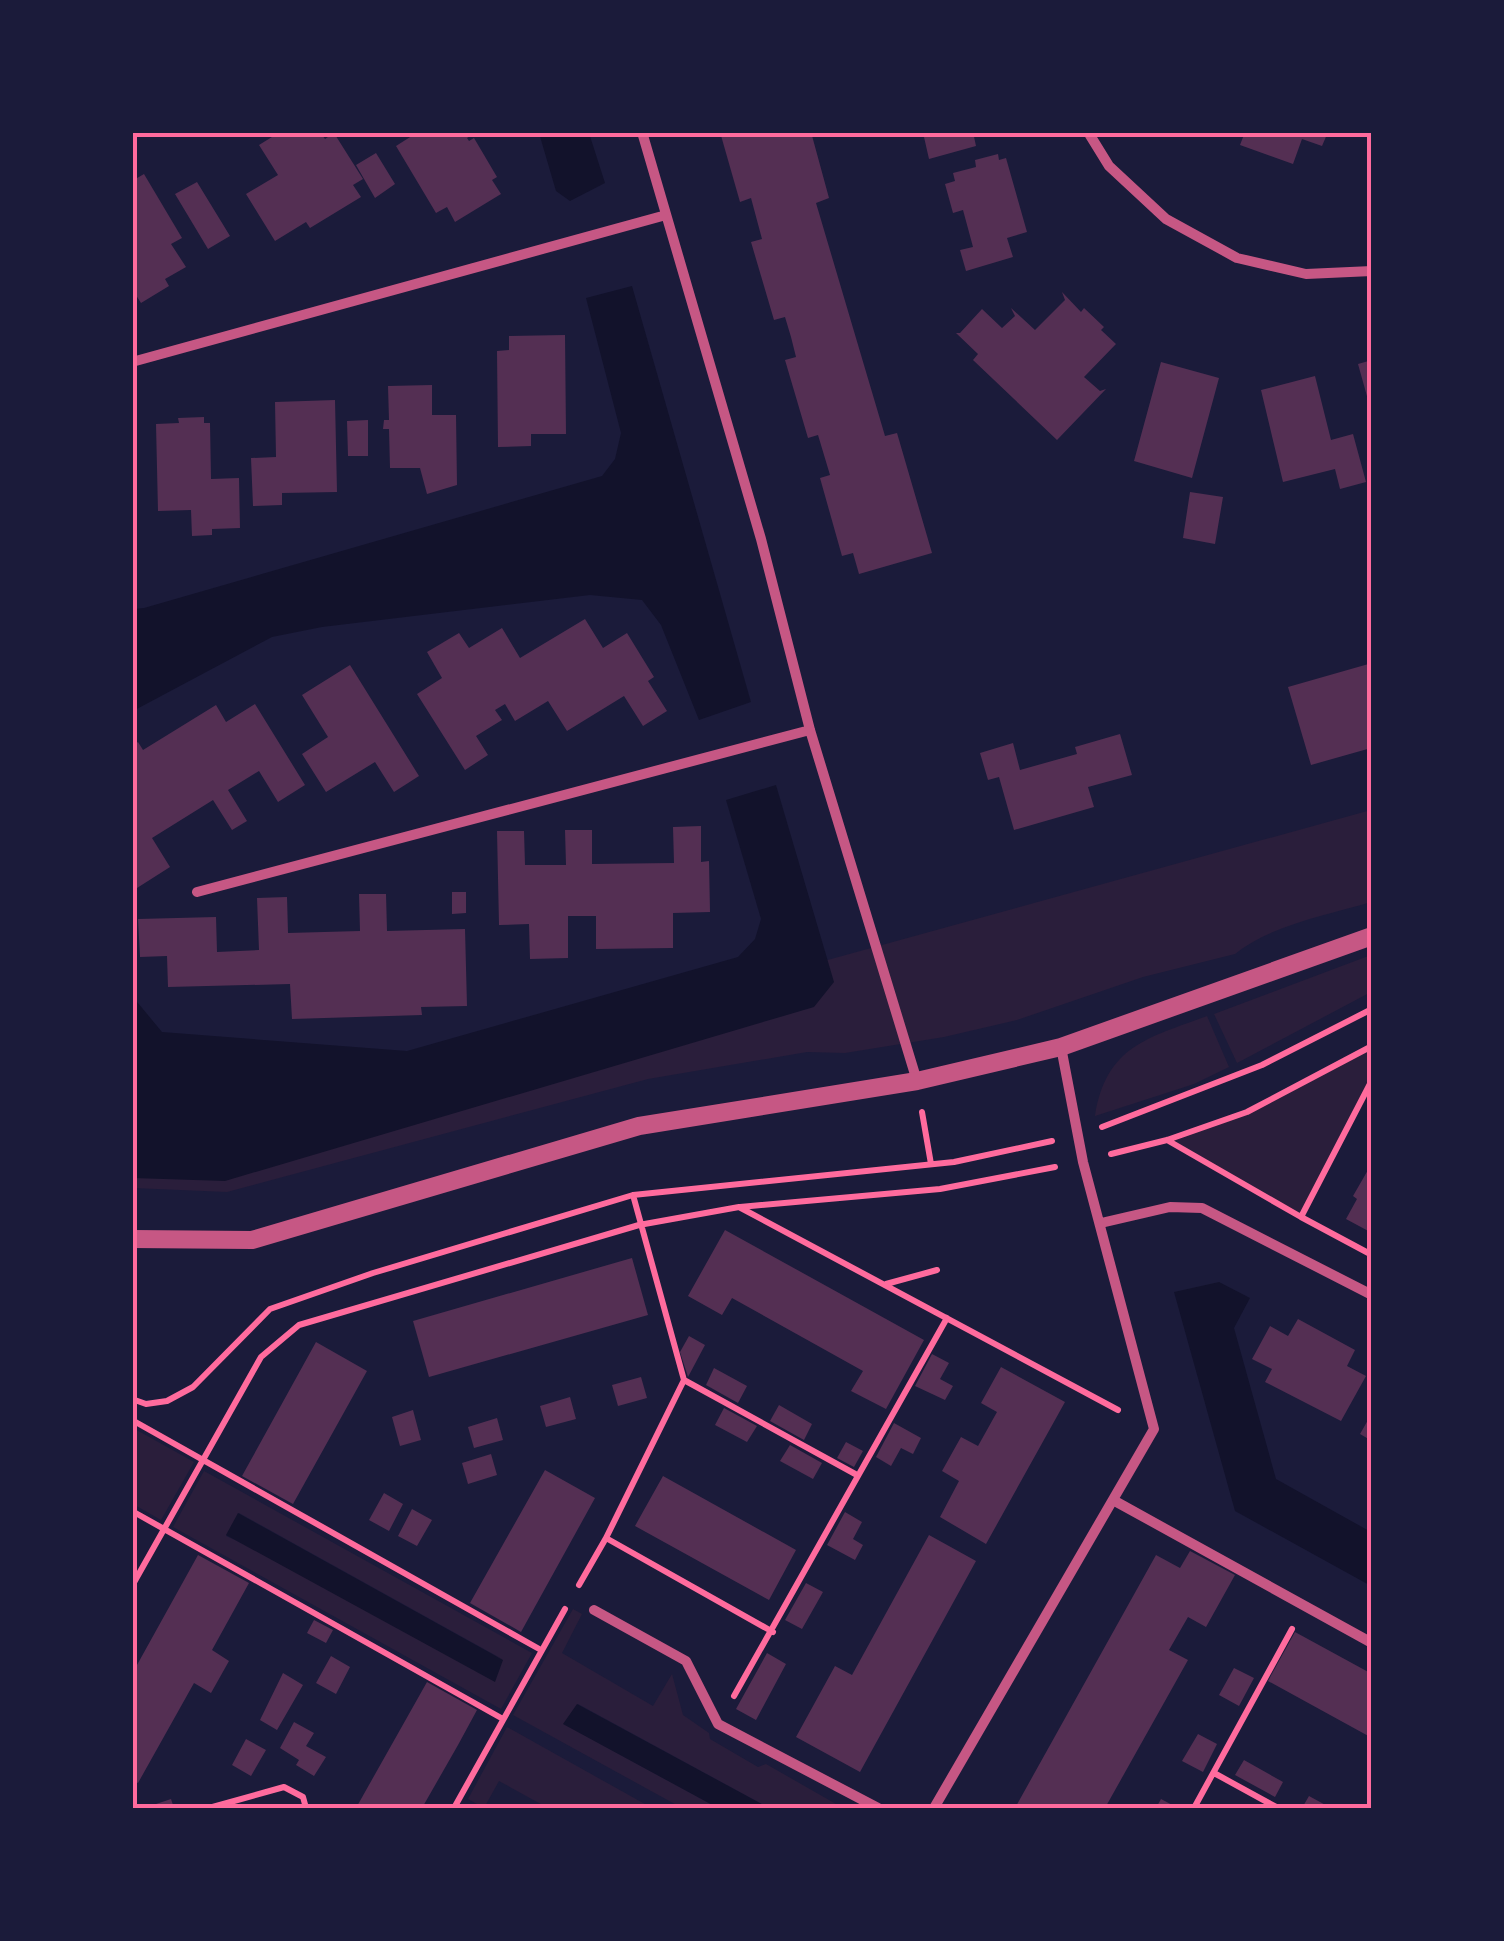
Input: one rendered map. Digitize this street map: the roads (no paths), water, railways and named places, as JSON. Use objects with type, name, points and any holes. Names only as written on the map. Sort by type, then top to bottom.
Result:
[{"type":"street","points":[[642,132],[762,539],[810,730],[917,1081]]},
{"type":"street","points":[[1088,132],[1110,166],[1166,219],[1237,258],[1306,274],[1372,271]]},
{"type":"street","points":[[132,362],[666,215]]},
{"type":"street","points":[[196,892],[810,730]]},
{"type":"street","points":[[132,1239],[252,1240],[639,1126],[917,1081],[1060,1047],[1372,936]]},
{"type":"street","points":[[934,1808],[1154,1430],[1083,1162],[1060,1047]]},
{"type":"street","points":[[1101,1223],[1170,1207],[1202,1208],[1372,1295]]},
{"type":"street","points":[[1113,1500],[1372,1644]]},
{"type":"street","points":[[594,1610],[686,1661],[718,1724],[878,1808]]}]
